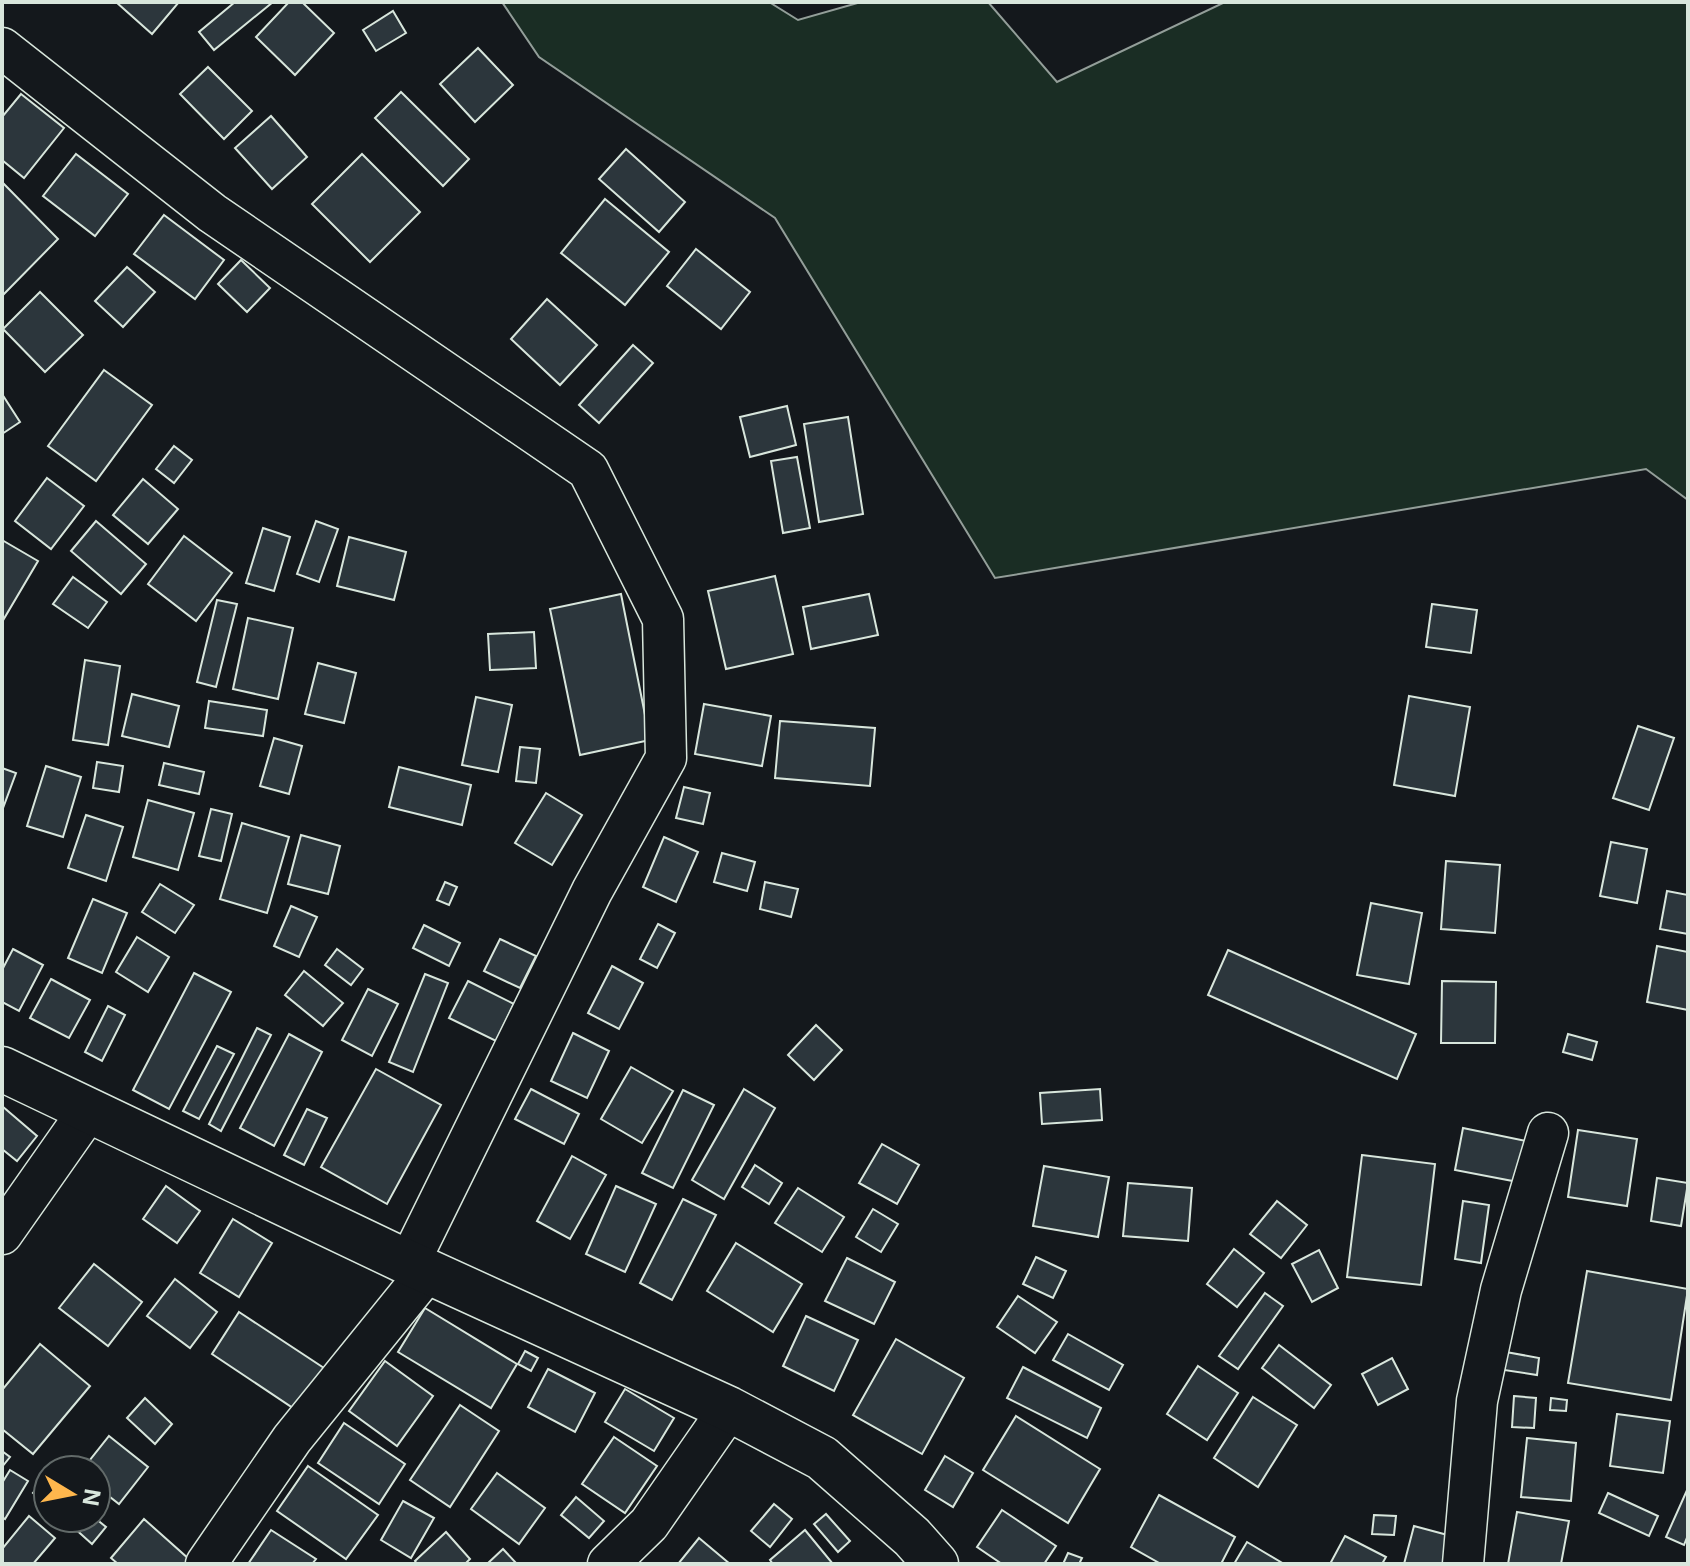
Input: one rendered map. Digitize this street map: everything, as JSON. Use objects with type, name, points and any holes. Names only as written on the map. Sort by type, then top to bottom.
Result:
[{"type":"highway","points":[[2,1069],[419,1267],[729,1409],[822,1458],[912,1537],[936,1564]]},
{"type":"street","points":[[2,48],[212,213],[588,470],[663,619],[666,758],[592,891],[419,1267],[292,1439],[206,1564]]},
{"type":"street","points":[[2,1234],[89,1110]]},
{"type":"street","points":[[1463,1564],[1477,1401],[1501,1290],[1548,1133]]},
{"type":"street","points":[[608,1564],[649,1524],[729,1409]]},
{"type":"green space","points":[[502,2],[769,2],[798,20],[861,2],[988,2],[1057,82],[1225,2],[1688,2],[1688,500],[1646,469],[995,578],[775,218],[539,57]]},
{"type":"building","points":[[116,2],[179,2],[152,34]]},
{"type":"building","points":[[235,2],[273,2],[214,50],[199,32]]},
{"type":"building","points":[[289,2],[302,2],[334,33],[295,75],[256,37]]},
{"type":"building","points":[[393,11],[406,33],[376,51],[363,30]]},
{"type":"building","points":[[478,48],[513,85],[475,122],[440,84]]},
{"type":"building","points":[[208,67],[252,111],[224,139],[180,94]]},
{"type":"building","points":[[401,92],[469,159],[443,186],[375,118]]},
{"type":"building","points":[[21,94],[64,128],[24,178],[2,160],[2,117]]},
{"type":"building","points":[[271,116],[307,157],[272,189],[235,148]]},
{"type":"building","points":[[626,149],[685,202],[659,232],[599,179]]},
{"type":"building","points":[[76,154],[128,194],[95,236],[43,196]]},
{"type":"building","points":[[362,154],[420,212],[370,262],[312,204]]},
{"type":"building","points":[[2,182],[58,239],[2,296]]},
{"type":"building","points":[[605,199],[669,252],[625,305],[561,253]]},
{"type":"building","points":[[164,215],[224,260],[195,299],[134,254]]},
{"type":"building","points":[[696,249],[750,292],[721,329],[667,286]]},
{"type":"building","points":[[241,260],[270,288],[247,312],[218,284]]},
{"type":"building","points":[[127,267],[155,292],[123,327],[95,301]]},
{"type":"building","points":[[40,292],[83,335],[45,372],[3,329]]},
{"type":"building","points":[[547,299],[597,345],[560,385],[511,339]]},
{"type":"building","points":[[633,345],[653,363],[599,423],[579,405]]},
{"type":"building","points":[[104,370],[152,405],[96,481],[48,446]]},
{"type":"building","points":[[2,394],[20,422],[2,434]]},
{"type":"building","points":[[787,406],[796,445],[750,457],[740,417]]},
{"type":"building","points":[[848,417],[863,514],[819,522],[804,424]]},
{"type":"building","points":[[174,446],[192,460],[174,483],[156,469]]},
{"type":"building","points":[[797,457],[810,528],[783,533],[771,461]]},
{"type":"building","points":[[47,478],[84,506],[51,549],[15,521]]},
{"type":"building","points":[[143,479],[178,509],[148,544],[113,515]]},
{"type":"building","points":[[96,521],[146,564],[121,594],[71,551]]},
{"type":"building","points":[[316,521],[338,529],[319,582],[297,574]]},
{"type":"building","points":[[263,528],[290,537],[274,591],[246,583]]},
{"type":"building","points":[[184,536],[232,573],[196,621],[148,584]]},
{"type":"building","points":[[349,537],[406,552],[394,600],[337,586]]},
{"type":"building","points":[[2,540],[38,561],[2,622]]},
{"type":"building","points":[[775,576],[793,654],[726,669],[708,591]]},
{"type":"building","points":[[73,577],[107,602],[88,628],[53,604]]},
{"type":"building","points":[[621,594],[650,740],[580,755],[550,609]]},
{"type":"building","points":[[869,594],[878,635],[811,649],[803,607]]},
{"type":"building","points":[[217,600],[237,604],[216,687],[197,682]]},
{"type":"building","points":[[1432,604],[1477,610],[1471,653],[1426,647]]},
{"type":"building","points":[[248,618],[293,628],[278,699],[233,689]]},
{"type":"building","points":[[534,632],[536,668],[490,670],[488,634]]},
{"type":"building","points":[[85,660],[120,666],[108,745],[73,740]]},
{"type":"building","points":[[318,663],[356,673],[344,723],[305,714]]},
{"type":"building","points":[[132,694],[179,706],[169,747],[122,736]]},
{"type":"building","points":[[1409,696],[1470,707],[1455,796],[1394,785]]},
{"type":"building","points":[[476,697],[512,705],[498,772],[462,765]]},
{"type":"building","points":[[209,701],[267,710],[263,736],[205,728]]},
{"type":"building","points":[[704,704],[771,716],[762,766],[695,754]]},
{"type":"building","points":[[780,721],[875,728],[870,786],[775,778]]},
{"type":"building","points":[[1638,726],[1674,738],[1649,810],[1613,798]]},
{"type":"building","points":[[274,738],[302,746],[289,794],[260,786]]},
{"type":"building","points":[[520,747],[540,749],[536,783],[516,781]]},
{"type":"building","points":[[97,762],[123,766],[119,792],[93,788]]},
{"type":"building","points":[[164,763],[204,772],[199,794],[159,785]]},
{"type":"building","points":[[46,766],[81,777],[63,837],[27,826]]},
{"type":"building","points":[[399,767],[471,785],[462,825],[389,807]]},
{"type":"building","points":[[2,768],[16,773],[3,808],[2,808]]},
{"type":"building","points":[[684,787],[710,793],[703,824],[676,818]]},
{"type":"building","points":[[546,793],[582,815],[552,865],[515,843]]},
{"type":"building","points":[[148,800],[194,813],[178,870],[133,857]]},
{"type":"building","points":[[211,809],[232,814],[221,861],[199,856]]},
{"type":"building","points":[[86,815],[123,827],[106,881],[68,868]]},
{"type":"building","points":[[242,823],[289,837],[267,913],[220,899]]},
{"type":"building","points":[[301,835],[340,846],[328,894],[288,884]]},
{"type":"building","points":[[664,837],[698,852],[676,902],[643,887]]},
{"type":"building","points":[[1611,842],[1647,849],[1637,903],[1600,896]]},
{"type":"building","points":[[722,853],[755,862],[747,891],[714,882]]},
{"type":"building","points":[[1446,861],[1500,865],[1495,933],[1441,929]]},
{"type":"building","points":[[445,882],[457,887],[449,905],[437,900]]},
{"type":"building","points":[[765,882],[798,889],[791,917],[760,909]]},
{"type":"building","points":[[160,884],[194,905],[175,933],[142,912]]},
{"type":"building","points":[[1667,891],[1688,895],[1688,934],[1660,929]]},
{"type":"building","points":[[93,899],[127,913],[102,973],[68,958]]},
{"type":"building","points":[[1371,903],[1422,913],[1409,984],[1357,975]]},
{"type":"building","points":[[291,906],[317,917],[299,957],[274,946]]},
{"type":"building","points":[[658,924],[675,933],[657,968],[640,959]]},
{"type":"building","points":[[424,925],[460,943],[449,966],[413,948]]},
{"type":"building","points":[[137,937],[169,957],[148,992],[116,972]]},
{"type":"building","points":[[500,939],[536,956],[520,988],[484,971]]},
{"type":"building","points":[[1657,946],[1688,952],[1688,1010],[1647,1002]]},
{"type":"building","points":[[13,949],[43,965],[19,1011],[2,1002],[2,970]]},
{"type":"building","points":[[337,949],[363,969],[351,985],[325,965]]},
{"type":"building","points":[[1228,950],[1416,1034],[1397,1079],[1208,995]]},
{"type":"building","points":[[612,966],[643,983],[619,1029],[588,1013]]},
{"type":"building","points":[[304,971],[343,1003],[323,1026],[285,995]]},
{"type":"building","points":[[194,973],[231,992],[169,1109],[133,1090]]},
{"type":"building","points":[[425,974],[448,983],[413,1072],[389,1062]]},
{"type":"building","points":[[51,979],[90,1000],[69,1038],[30,1018]]},
{"type":"building","points":[[468,981],[514,1004],[496,1041],[449,1018]]},
{"type":"building","points":[[1442,981],[1496,982],[1495,1043],[1441,1043]]},
{"type":"building","points":[[368,989],[398,1004],[372,1056],[342,1040]]},
{"type":"building","points":[[108,1006],[125,1015],[102,1061],[85,1052]]},
{"type":"building","points":[[816,1025],[842,1050],[814,1080],[788,1055]]},
{"type":"building","points":[[257,1028],[271,1035],[221,1131],[209,1124]]},
{"type":"building","points":[[573,1033],[609,1051],[587,1098],[551,1081]]},
{"type":"building","points":[[289,1034],[322,1052],[274,1146],[240,1128]]},
{"type":"building","points":[[1568,1034],[1597,1042],[1592,1060],[1563,1052]]},
{"type":"building","points":[[217,1046],[234,1054],[199,1119],[183,1111]]},
{"type":"building","points":[[631,1067],[673,1091],[642,1143],[601,1119]]},
{"type":"building","points":[[376,1069],[441,1105],[387,1204],[321,1167]]},
{"type":"building","points":[[531,1089],[579,1114],[564,1144],[515,1119]]},
{"type":"building","points":[[744,1089],[775,1108],[724,1199],[692,1180]]},
{"type":"building","points":[[1100,1089],[1102,1120],[1042,1124],[1040,1093]]},
{"type":"building","points":[[683,1090],[714,1105],[673,1188],[642,1173]]},
{"type":"building","points":[[2,1106],[37,1136],[17,1161],[2,1149]]},
{"type":"building","points":[[307,1109],[327,1118],[304,1165],[284,1155]]},
{"type":"building","points":[[1463,1128],[1526,1141],[1518,1182],[1455,1170]]},
{"type":"building","points":[[1578,1130],[1637,1139],[1627,1206],[1568,1197]]},
{"type":"building","points":[[882,1144],[919,1165],[897,1204],[859,1183]]},
{"type":"building","points":[[1362,1155],[1435,1164],[1421,1285],[1347,1277]]},
{"type":"building","points":[[572,1156],[606,1175],[570,1239],[537,1221]]},
{"type":"building","points":[[755,1165],[782,1183],[769,1204],[742,1187]]},
{"type":"building","points":[[1044,1166],[1109,1177],[1098,1237],[1033,1226]]},
{"type":"building","points":[[1657,1178],[1688,1183],[1681,1226],[1651,1221]]},
{"type":"building","points":[[1128,1183],[1192,1188],[1188,1241],[1123,1236]]},
{"type":"building","points":[[166,1186],[200,1211],[177,1243],[143,1219]]},
{"type":"building","points":[[616,1186],[656,1204],[625,1272],[586,1254]]},
{"type":"building","points":[[798,1188],[844,1217],[822,1252],[775,1223]]},
{"type":"building","points":[[683,1199],[716,1215],[672,1300],[640,1283]]},
{"type":"building","points":[[1277,1201],[1307,1225],[1281,1258],[1250,1234]]},
{"type":"building","points":[[1463,1201],[1489,1205],[1481,1263],[1455,1259]]},
{"type":"building","points":[[873,1209],[898,1224],[881,1252],[856,1237]]},
{"type":"building","points":[[233,1219],[272,1243],[239,1297],[200,1273]]},
{"type":"building","points":[[736,1243],[802,1284],[773,1332],[707,1291]]},
{"type":"building","points":[[1234,1249],[1264,1273],[1237,1307],[1207,1284]]},
{"type":"building","points":[[1319,1250],[1338,1288],[1312,1302],[1292,1264]]},
{"type":"building","points":[[1036,1257],[1066,1271],[1053,1298],[1023,1284]]},
{"type":"building","points":[[847,1258],[895,1282],[874,1324],[825,1301]]},
{"type":"building","points":[[94,1264],[142,1302],[108,1346],[59,1308]]},
{"type":"building","points":[[1587,1271],[1688,1289],[1671,1400],[1568,1383]]},
{"type":"building","points":[[175,1279],[217,1312],[190,1348],[147,1316]]},
{"type":"building","points":[[1265,1293],[1283,1306],[1238,1369],[1219,1356]]},
{"type":"building","points":[[1018,1296],[1057,1322],[1035,1353],[997,1327]]},
{"type":"building","points":[[425,1308],[517,1364],[491,1408],[398,1352]]},
{"type":"building","points":[[239,1312],[327,1370],[299,1412],[212,1354]]},
{"type":"building","points":[[806,1316],[858,1340],[834,1391],[783,1366]]},
{"type":"building","points":[[1068,1334],[1123,1365],[1109,1390],[1053,1360]]},
{"type":"building","points":[[896,1339],[964,1378],[922,1454],[853,1415]]},
{"type":"building","points":[[40,1344],[90,1386],[33,1454],[2,1429],[2,1390]]},
{"type":"building","points":[[1279,1345],[1331,1385],[1314,1408],[1262,1368]]},
{"type":"building","points":[[525,1351],[538,1358],[531,1371],[518,1364]]},
{"type":"building","points":[[1506,1352],[1539,1358],[1537,1375],[1504,1370]]},
{"type":"building","points":[[1392,1358],[1408,1389],[1378,1405],[1362,1374]]},
{"type":"building","points":[[385,1361],[433,1396],[397,1446],[349,1411]]},
{"type":"building","points":[[1198,1366],[1238,1393],[1207,1440],[1167,1414]]},
{"type":"building","points":[[1023,1367],[1101,1408],[1087,1438],[1007,1398]]},
{"type":"building","points":[[548,1369],[595,1393],[575,1432],[528,1407]]},
{"type":"building","points":[[625,1389],[674,1418],[654,1451],[605,1422]]},
{"type":"building","points":[[1514,1396],[1536,1398],[1534,1428],[1512,1427]]},
{"type":"building","points":[[1253,1397],[1297,1425],[1258,1487],[1214,1458]]},
{"type":"building","points":[[145,1398],[172,1424],[155,1444],[127,1418]]},
{"type":"building","points":[[1551,1398],[1567,1400],[1566,1411],[1550,1410]]},
{"type":"building","points":[[460,1405],[499,1431],[450,1507],[410,1480]]},
{"type":"building","points":[[1617,1414],[1670,1421],[1663,1473],[1610,1466]]},
{"type":"building","points":[[1016,1416],[1100,1469],[1068,1523],[983,1470]]},
{"type":"building","points":[[344,1423],[405,1464],[379,1504],[318,1463]]},
{"type":"building","points":[[109,1436],[148,1467],[119,1504],[112,1499],[112,1454],[95,1454]]},
{"type":"building","points":[[614,1437],[657,1466],[625,1513],[582,1484]]},
{"type":"building","points":[[1527,1438],[1576,1443],[1571,1501],[1521,1497]]},
{"type":"building","points":[[2,1451],[10,1457],[2,1467]]},
{"type":"building","points":[[945,1456],[973,1473],[953,1507],[925,1490]]},
{"type":"building","points":[[308,1466],[378,1515],[346,1559],[277,1511]]},
{"type":"building","points":[[10,1470],[28,1481],[5,1519],[2,1517],[2,1483]]},
{"type":"building","points":[[497,1473],[545,1508],[519,1544],[471,1509]]},
{"type":"building","points":[[1688,1488],[1688,1535],[1684,1545],[1666,1537]]},
{"type":"building","points":[[1608,1493],[1658,1516],[1649,1536],[1599,1513]]},
{"type":"building","points":[[1159,1495],[1235,1537],[1221,1564],[1161,1564],[1131,1547]]},
{"type":"building","points":[[576,1497],[604,1521],[589,1538],[561,1515]]},
{"type":"building","points":[[403,1501],[434,1518],[411,1558],[381,1540]]},
{"type":"building","points":[[774,1504],[792,1519],[770,1547],[751,1531]]},
{"type":"building","points":[[1002,1510],[1056,1546],[1044,1564],[1002,1564],[977,1547]]},
{"type":"building","points":[[1517,1512],[1569,1521],[1561,1564],[1508,1564]]},
{"type":"building","points":[[826,1514],[850,1541],[838,1552],[814,1524]]},
{"type":"building","points":[[1374,1515],[1396,1516],[1394,1535],[1372,1534]]},
{"type":"building","points":[[29,1516],[32,1519],[32,1534],[50,1534],[55,1538],[33,1564],[2,1564],[2,1549]]},
{"type":"building","points":[[144,1519],[190,1560],[187,1564],[118,1564],[111,1558]]},
{"type":"building","points":[[1414,1526],[1455,1537],[1448,1564],[1404,1564]]},
{"type":"building","points":[[271,1530],[316,1559],[312,1564],[248,1564]]},
{"type":"building","points":[[805,1530],[833,1564],[773,1564],[770,1560]]},
{"type":"building","points":[[446,1532],[470,1559],[465,1564],[417,1564],[415,1561]]},
{"type":"building","points":[[81,1534],[100,1534],[92,1544]]},
{"type":"building","points":[[1345,1536],[1386,1557],[1382,1564],[1330,1564]]},
{"type":"building","points":[[699,1538],[730,1564],[678,1564]]},
{"type":"building","points":[[1247,1542],[1284,1564],[1234,1564]]},
{"type":"building","points":[[503,1549],[517,1564],[487,1564]]},
{"type":"building","points":[[1068,1553],[1082,1558],[1079,1564],[1063,1564]]}]
